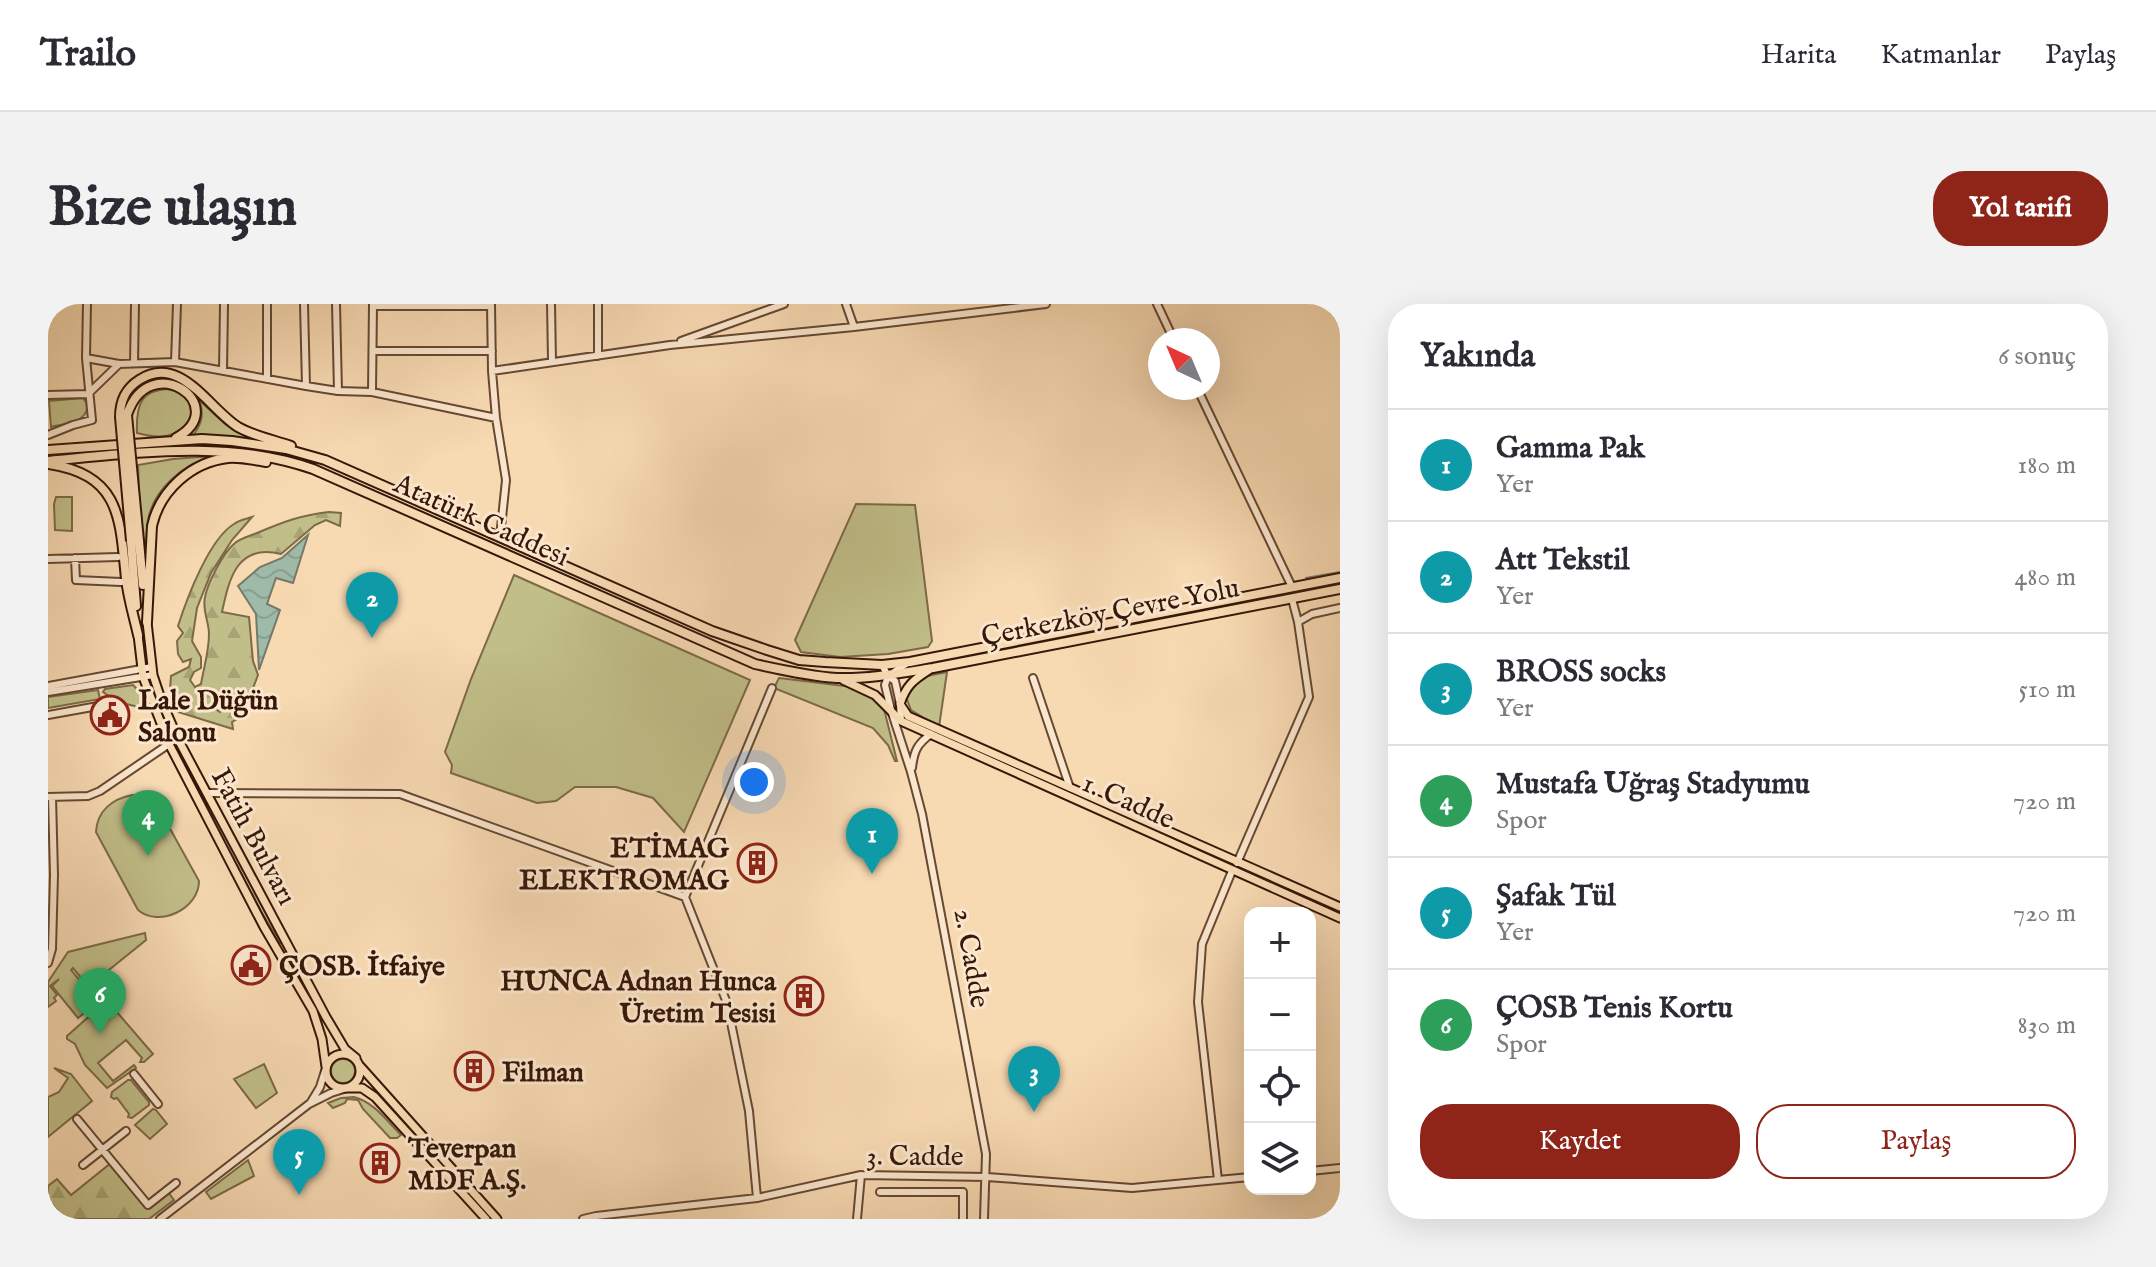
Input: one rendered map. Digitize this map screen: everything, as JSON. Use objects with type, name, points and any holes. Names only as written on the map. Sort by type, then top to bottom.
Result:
[{"type":"highway","points":[[138,635],[135,541],[123,397],[133,384],[150,374],[180,377],[239,427],[305,451],[712,631],[799,660],[882,665],[910,662],[1340,578]]},
{"type":"highway","points":[[124,416],[134,399],[148,387],[166,384],[184,389],[195,404],[195,418],[186,432],[167,441]]},
{"type":"highway","points":[[48,450],[202,439],[286,449],[325,460]]},
{"type":"highway","name":"Atatürk Caddesi","points":[[48,462],[213,450],[290,462],[313,469],[755,664],[793,673],[838,678],[888,676]]},
{"type":"highway","points":[[147,622],[152,526],[159,504],[173,485],[202,466],[231,458],[313,469]]},
{"type":"highway","points":[[48,462],[91,478],[116,508],[138,635]]},
{"type":"highway","points":[[135,541],[147,622]]},
{"type":"highway","name":"Çerkezköy Çevre Yolu","points":[[888,676],[1340,589]]},
{"type":"main road","name":"Fatih Bulvarı","points":[[147,622],[152,671],[167,716],[326,1017],[345,1049],[497,1219]]},
{"type":"main road","name":"Fatih Bulvarı","points":[[138,635],[143,674],[169,744],[264,927],[313,1011],[325,1051],[326,1069]]},
{"type":"main road","points":[[904,719],[900,704],[905,688],[933,668]]},
{"type":"main road","points":[[838,678],[875,695],[904,719]]},
{"type":"main road","name":"1. Cadde","points":[[904,719],[931,734],[1234,867],[1340,907]]},
{"type":"main road","name":"1. Cadde","points":[[904,719],[1070,788],[1340,918]]},
{"type":"main road","points":[[347,1088],[358,1079],[358,1062],[349,1054],[339,1054],[331,1058],[326,1069],[331,1084],[339,1088],[347,1088],[362,1088],[375,1097],[486,1219]]},
{"type":"street","points":[[48,435],[92,420],[86,358],[87,304]]},
{"type":"street","points":[[134,363],[135,304]]},
{"type":"street","points":[[175,362],[177,304]]},
{"type":"street","points":[[223,371],[224,304]]},
{"type":"street","points":[[267,304],[267,379]]},
{"type":"street","points":[[304,304],[306,386]]},
{"type":"street","points":[[336,304],[338,391]]},
{"type":"street","points":[[551,304],[552,361]]},
{"type":"street","points":[[598,304],[598,356]]},
{"type":"street","points":[[670,345],[784,304]]},
{"type":"street","points":[[846,304],[854,327]]},
{"type":"street","points":[[492,371],[670,345],[1046,304]]},
{"type":"street","points":[[1157,304],[1168,328]]},
{"type":"street","points":[[372,392],[373,305],[491,305],[496,418],[506,480],[500,537]]},
{"type":"street","points":[[373,351],[492,351]]},
{"type":"street","points":[[86,358],[119,364],[175,362],[338,391],[372,392],[496,418]]},
{"type":"street","points":[[48,395],[88,394],[119,364]]},
{"type":"street","points":[[1203,400],[1292,587]]},
{"type":"street","points":[[48,559],[118,557]]},
{"type":"street","points":[[75,558],[76,580],[121,582]]},
{"type":"street","points":[[1218,1180],[1198,1002],[1202,944],[1309,697],[1292,599]]},
{"type":"street","points":[[1298,622],[1312,614],[1340,608]]},
{"type":"street","points":[[888,676],[910,662]]},
{"type":"street","points":[[882,665],[895,681],[900,704]]},
{"type":"street","points":[[48,692],[120,680],[152,671]]},
{"type":"street","points":[[48,686],[143,674]]},
{"type":"street","name":"2. Cadde","points":[[888,676],[885,685],[922,814],[940,899],[986,1154],[984,1219]]},
{"type":"street","points":[[1033,678],[1070,788]]},
{"type":"street","points":[[120,680],[137,682],[150,695]]},
{"type":"street","points":[[757,1198],[749,1111],[727,1003],[685,897],[772,688]]},
{"type":"street","points":[[48,715],[109,704]]},
{"type":"street","points":[[897,731],[904,719]]},
{"type":"street","points":[[911,772],[914,751],[931,734]]},
{"type":"street","points":[[48,963],[50,797],[88,796],[100,791],[169,744]]},
{"type":"street","points":[[207,793],[400,794],[685,897]]},
{"type":"street","points":[[309,1104],[320,1087],[326,1069]]},
{"type":"street","points":[[134,1074],[158,1104]]},
{"type":"street","points":[[160,1219],[309,1104],[347,1088]]},
{"type":"street","points":[[77,1119],[148,1205],[176,1183]]},
{"type":"street","points":[[83,1165],[126,1131]]},
{"type":"street","points":[[1316,1170],[1340,1168]]},
{"type":"street","points":[[857,1219],[861,1175]]},
{"type":"street","name":"3. Cadde","points":[[583,1219],[757,1198],[861,1175],[987,1177],[1132,1188],[1244,1178]]},
{"type":"street","points":[[880,1192],[963,1192],[963,1219]]},
{"type":"green space","points":[[171,389],[188,401],[192,421],[167,436],[137,433],[137,415],[142,401],[152,392]]},
{"type":"green space","points":[[83,398],[88,405],[83,416],[74,422],[51,427],[49,401]]},
{"type":"green space","points":[[199,400],[225,424],[252,440],[191,438],[201,420]]},
{"type":"green space","points":[[212,456],[191,465],[171,479],[156,498],[147,526],[146,571],[138,465]]},
{"type":"green space","points":[[56,497],[72,497],[72,531],[55,530]]},
{"type":"green space","points":[[856,504],[915,505],[932,641],[928,647],[888,654],[840,657],[801,652],[795,640]]},
{"type":"green space","points":[[329,512],[341,513],[340,526],[326,520],[315,525],[281,554],[266,552],[245,559],[232,576],[222,612],[249,617],[253,661],[258,675],[248,701],[221,690],[223,697],[216,709],[220,712],[225,704],[243,705],[237,719],[232,722],[233,729],[178,712],[170,689],[171,676],[189,667],[191,659],[183,662],[178,654],[177,641],[183,633],[178,626],[200,570],[216,542],[234,524],[252,517],[232,540],[211,573],[197,608],[192,641],[201,657],[201,668],[194,672],[190,680],[195,687],[201,684],[208,647],[205,597],[226,554],[235,543],[246,537],[292,520]]},
{"type":"green space","points":[[514,575],[750,680],[684,832],[653,798],[616,787],[575,787],[556,801],[537,803],[451,773],[452,765],[445,752]]},
{"type":"green space","points":[[947,672],[939,727],[911,710],[906,697],[918,680]]},
{"type":"green space","points":[[779,678],[861,688],[883,705],[897,761],[873,728],[774,688]]},
{"type":"green space","points":[[149,684],[170,736],[262,901],[281,944],[169,736]]},
{"type":"green space","points":[[133,685],[148,700],[151,710],[118,702],[103,692],[105,689]]},
{"type":"green space","points":[[98,690],[100,699],[48,708],[48,697]]},
{"type":"green space","points":[[132,795],[153,798],[199,881],[192,900],[167,916],[156,917],[138,910],[96,832],[99,818],[107,807]]},
{"type":"green space","points":[[145,933],[146,940],[99,978],[116,999],[110,1004],[153,1054],[140,1062],[142,1058],[126,1040],[98,1063],[113,1081],[134,1065],[136,1068],[107,1088],[85,1065],[75,1044],[67,1039],[103,1004],[73,968],[71,970],[98,1002],[78,1018],[52,986],[59,979],[50,986],[57,995],[54,998],[56,1001],[48,1007],[48,982],[68,952]]},
{"type":"green space","points":[[343,1059],[352,1062],[355,1071],[352,1080],[343,1083],[334,1080],[331,1071],[334,1062]]},
{"type":"green space","points":[[264,1064],[277,1093],[256,1108],[234,1079]]},
{"type":"green space","points":[[54,1068],[71,1074],[92,1101],[48,1137],[48,1097],[59,1092],[68,1078]]},
{"type":"green space","points":[[128,1080],[149,1102],[132,1118],[128,1117],[117,1098],[111,1097],[112,1092]]},
{"type":"green space","points":[[354,1097],[374,1108],[401,1135],[390,1138],[358,1100],[347,1099],[333,1108],[328,1103]]},
{"type":"green space","points":[[153,1109],[167,1124],[150,1139],[135,1125]]},
{"type":"green space","points":[[248,1160],[254,1176],[211,1199],[206,1192]]},
{"type":"green space","points":[[111,1163],[148,1206],[168,1192],[174,1200],[149,1219],[64,1219],[48,1199],[48,1186],[57,1179],[71,1195]]},
{"type":"water","points":[[308,535],[293,583],[276,578],[267,604],[280,610],[259,670],[256,614],[238,586],[260,567],[282,558]]},
{"type":"waterway","points":[[1306,578],[1340,572]]},
{"type":"place","name":"Att Tekstil","points":[[372,638]]},
{"type":"place","name":"Lale Düğün Salonu","points":[[110,715]]},
{"type":"place","name":"Mustafa Uğraş Stadyumu","points":[[148,856]]},
{"type":"place","name":"ETİMAG ELEKTROMAG","points":[[757,863]]},
{"type":"place","name":"Gamma Pak","points":[[872,874]]},
{"type":"place","name":"ÇOSB. İtfaiye","points":[[251,965]]},
{"type":"place","name":"HUNCA Adnan Hunca Üretim Tesisi","points":[[804,996]]},
{"type":"place","name":"ÇOSB Tenis Kortu","points":[[100,1034]]},
{"type":"place","name":"Filman","points":[[474,1071]]},
{"type":"place","name":"BROSS socks","points":[[1034,1112]]},
{"type":"place","name":"Teverpan MDF A.Ş.","points":[[380,1163]]},
{"type":"place","name":"Şafak Tül","points":[[299,1195]]}]
